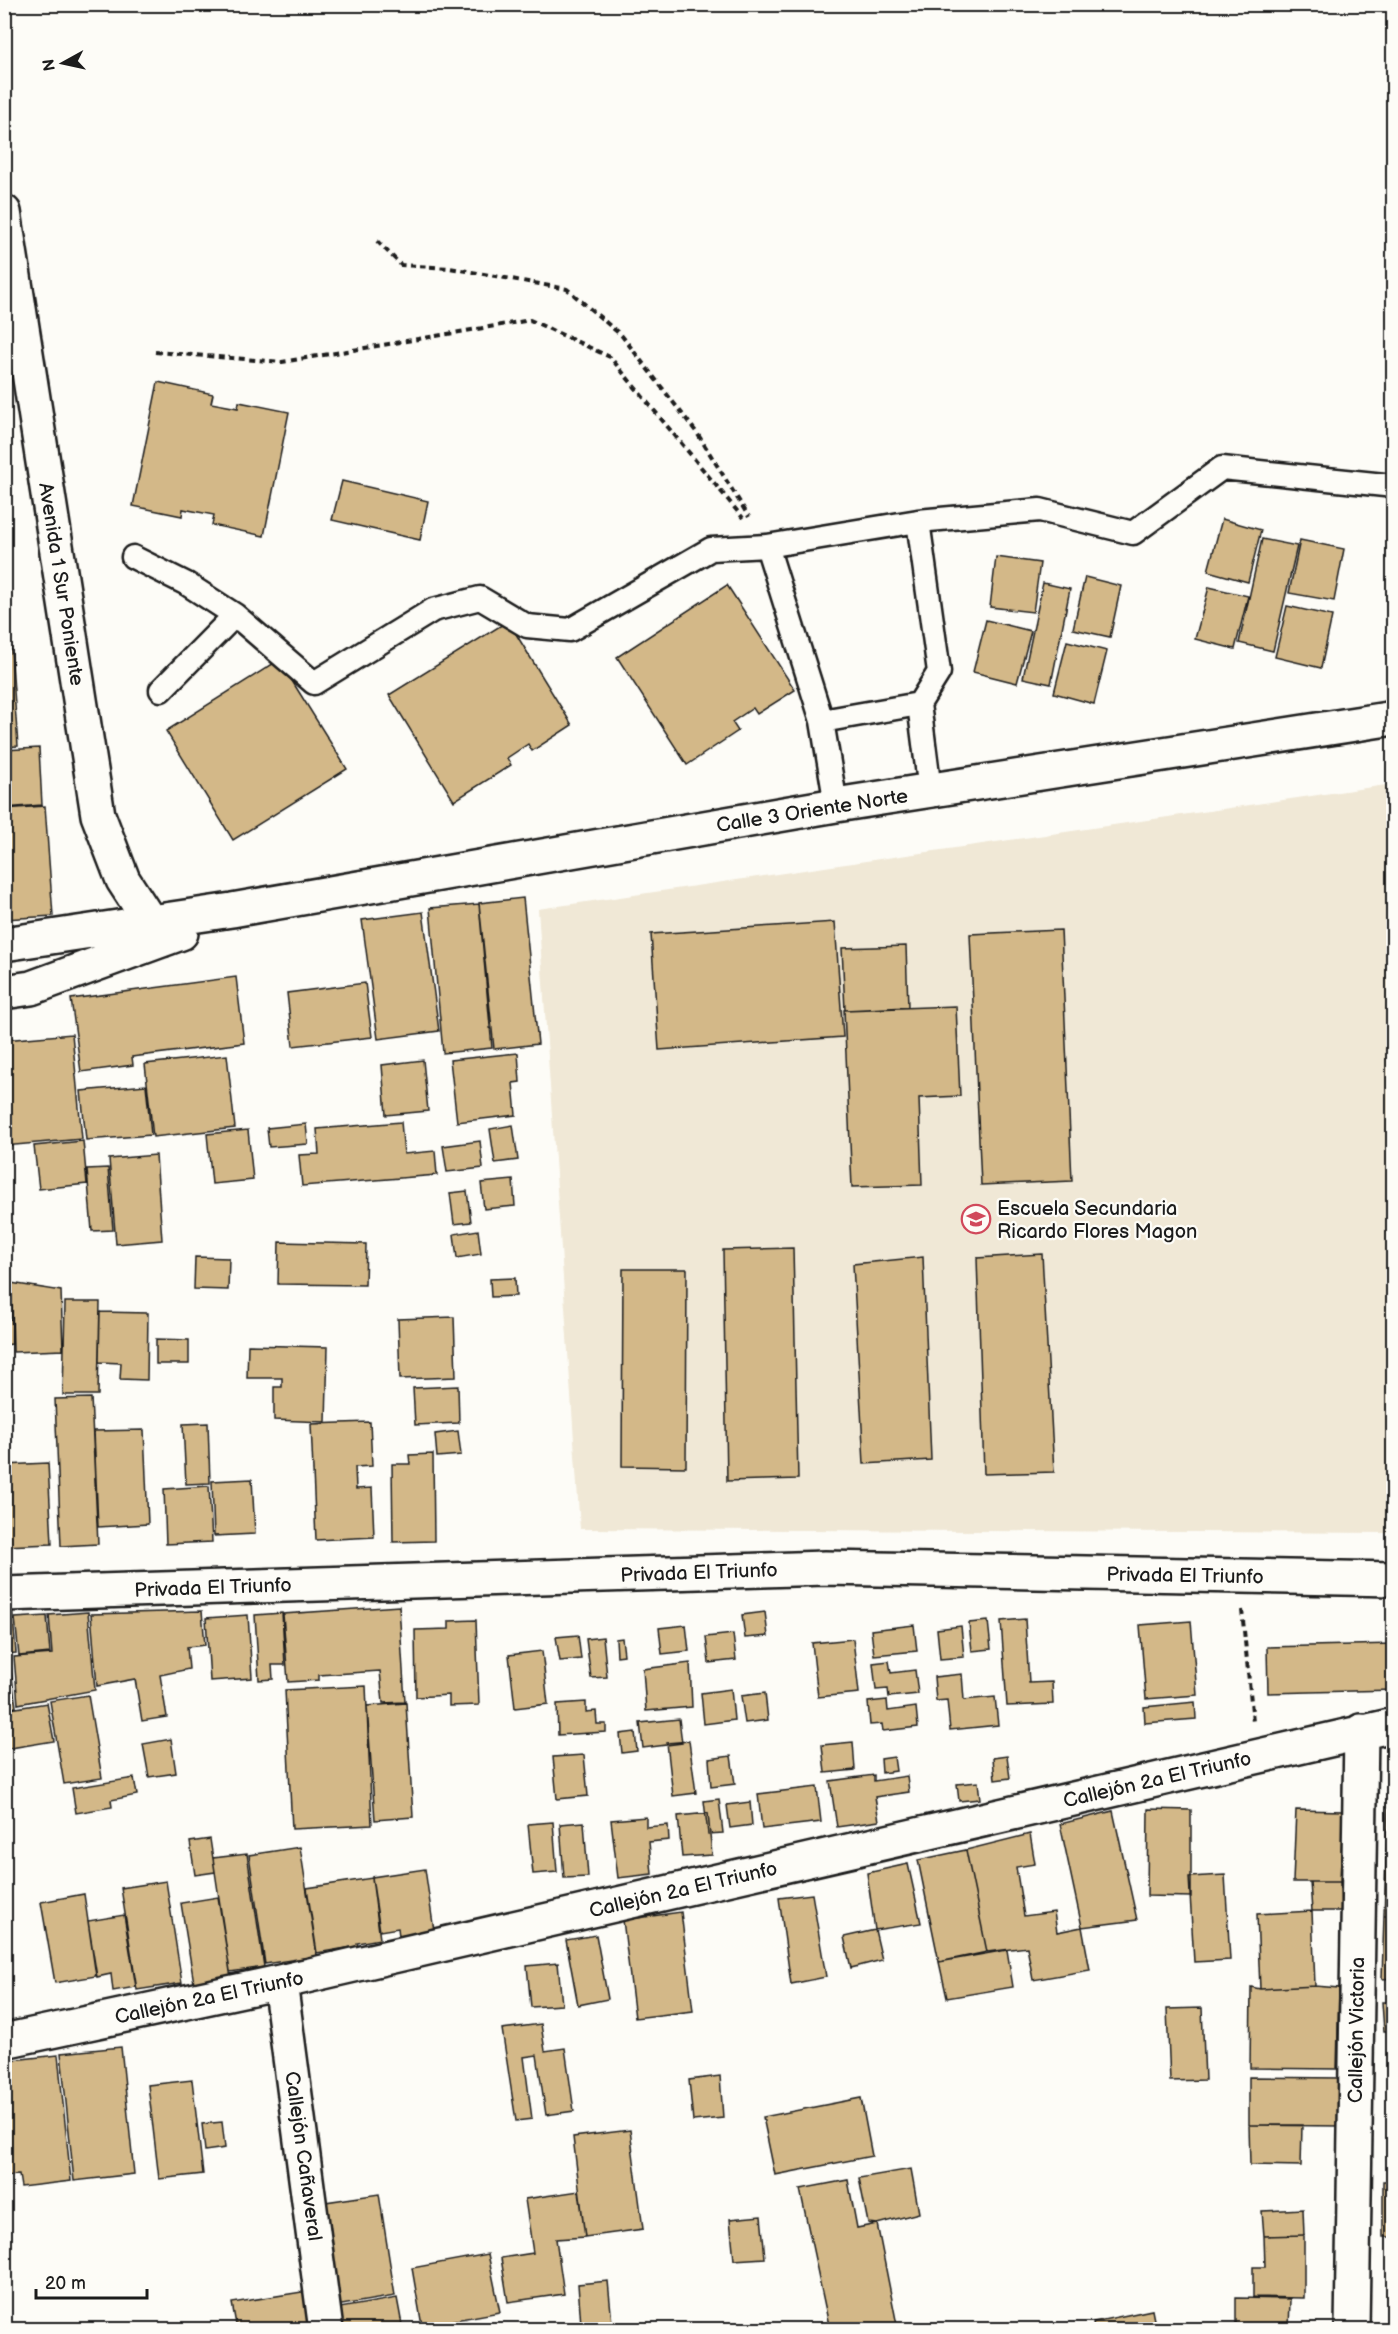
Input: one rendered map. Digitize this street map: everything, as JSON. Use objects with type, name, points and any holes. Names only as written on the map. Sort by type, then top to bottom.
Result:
[{"type":"street","name":"Avenida 1 Sur Poniente","points":[[4,212],[98,814],[123,880],[157,932]]},
{"type":"street","name":"Calle 3 Oriente Norte","points":[[4,992],[31,988],[157,932],[232,910],[836,805],[1394,718]]},
{"type":"street","name":"Calle 3 Oriente Norte","points":[[4,944],[157,932]]},
{"type":"street","name":"Privada El Triunfo","points":[[4,1594],[825,1568],[1394,1579]]},
{"type":"street","name":"Callejón 2a El Triunfo","points":[[4,2041],[280,1982],[1394,1725]]},
{"type":"street","name":"Callejón Victoria","points":[[1352,2330],[1361,1731]]},
{"type":"street","name":"Callejón Cañaveral","points":[[280,1982],[326,2330]]},
{"type":"lane","points":[[133,557],[188,584],[235,615],[314,683],[433,610],[480,598],[527,626],[570,630],[711,549],[767,546],[918,521],[1040,510],[1133,533],[1222,468],[1394,486]]},
{"type":"lane","points":[[918,521],[939,672],[919,704],[930,791]]},
{"type":"lane","points":[[767,546],[822,721],[836,805]]},
{"type":"lane","points":[[161,690],[235,615]]},
{"type":"lane","points":[[822,721],[919,704]]},
{"type":"path","points":[[377,241],[401,266],[450,268],[567,289],[622,336],[697,433],[767,546]]},
{"type":"path","points":[[155,352],[282,362],[530,320],[610,357],[767,546]]},
{"type":"path","points":[[1238,1576],[1257,1755]]},
{"type":"shaded area","name":"Escuela Secundaria Ricardo Flores Magon","points":[[1393,784],[1393,1533],[580,1529],[538,909]]},
{"type":"building","points":[[158,382],[213,394],[211,403],[238,408],[239,402],[289,412],[264,536],[212,525],[214,515],[183,509],[182,516],[133,506]]},
{"type":"building","points":[[342,481],[428,501],[420,540],[332,520]]},
{"type":"building","points":[[1222,519],[1261,530],[1248,582],[1208,571]]},
{"type":"building","points":[[1262,539],[1297,546],[1273,651],[1239,643]]},
{"type":"building","points":[[1300,540],[1344,549],[1334,601],[1289,593]]},
{"type":"building","points":[[996,557],[1040,563],[1033,612],[990,607]]},
{"type":"building","points":[[1085,577],[1121,586],[1110,637],[1073,629]]},
{"type":"building","points":[[1043,583],[1070,589],[1051,684],[1023,678]]},
{"type":"building","points":[[727,585],[795,690],[757,714],[753,708],[732,722],[738,731],[687,765],[617,657]]},
{"type":"building","points":[[1209,587],[1248,596],[1235,649],[1195,639]]},
{"type":"building","points":[[1287,606],[1332,616],[1321,668],[1275,657]]},
{"type":"building","points":[[986,620],[1031,631],[1017,683],[973,672]]},
{"type":"building","points":[[508,621],[572,725],[532,751],[528,744],[507,758],[511,765],[454,801],[389,695]]},
{"type":"building","points":[[4,636],[10,636],[18,746],[4,747]]},
{"type":"building","points":[[1067,641],[1107,651],[1094,704],[1054,693]]},
{"type":"building","points":[[279,660],[347,769],[233,840],[166,731]]},
{"type":"building","points":[[39,748],[42,805],[4,808],[4,750]]},
{"type":"building","points":[[45,806],[53,916],[4,919],[4,809]]},
{"type":"building","points":[[523,898],[538,1044],[494,1049],[479,903]]},
{"type":"building","points":[[479,904],[492,1048],[443,1053],[430,908]]},
{"type":"building","points":[[423,912],[439,1031],[378,1039],[362,920]]},
{"type":"building","points":[[835,922],[843,1037],[659,1050],[651,934]]},
{"type":"building","points":[[1061,930],[1072,1181],[981,1185],[970,934]]},
{"type":"building","points":[[906,946],[908,1007],[845,1010],[842,948]]},
{"type":"building","points":[[236,977],[244,1043],[132,1057],[133,1065],[81,1072],[71,999]]},
{"type":"building","points":[[365,983],[372,1037],[293,1046],[287,993]]},
{"type":"building","points":[[956,1006],[960,1096],[919,1098],[922,1185],[852,1187],[844,1010]]},
{"type":"building","points":[[72,1034],[82,1139],[4,1146],[4,1040]]},
{"type":"building","points":[[518,1053],[520,1082],[513,1083],[516,1115],[457,1122],[450,1060]]},
{"type":"building","points":[[227,1055],[235,1128],[153,1137],[145,1064]]},
{"type":"building","points":[[423,1060],[428,1111],[386,1115],[382,1065]]},
{"type":"building","points":[[146,1085],[151,1135],[86,1140],[81,1091]]},
{"type":"building","points":[[401,1122],[404,1154],[435,1151],[437,1175],[302,1186],[299,1155],[319,1154],[317,1129]]},
{"type":"building","points":[[306,1124],[308,1144],[269,1147],[267,1128]]},
{"type":"building","points":[[513,1125],[518,1160],[495,1163],[490,1129]]},
{"type":"building","points":[[248,1130],[253,1180],[212,1184],[207,1134]]},
{"type":"building","points":[[83,1141],[87,1184],[39,1189],[34,1146]]},
{"type":"building","points":[[480,1141],[483,1168],[447,1172],[443,1146]]},
{"type":"building","points":[[156,1155],[162,1240],[116,1244],[109,1159]]},
{"type":"building","points":[[108,1168],[113,1230],[92,1231],[87,1169]]},
{"type":"building","points":[[513,1180],[515,1206],[484,1209],[481,1183]]},
{"type":"building","points":[[467,1191],[471,1222],[454,1224],[450,1193]]},
{"type":"building","points":[[478,1230],[481,1254],[457,1258],[454,1234]]},
{"type":"building","points":[[279,1242],[366,1244],[365,1285],[278,1284]]},
{"type":"building","points":[[793,1248],[798,1479],[727,1481],[723,1250]]},
{"type":"building","points":[[1042,1254],[1054,1472],[984,1474],[977,1258]]},
{"type":"building","points":[[195,1257],[229,1258],[228,1290],[194,1289]]},
{"type":"building","points":[[923,1257],[931,1460],[864,1464],[853,1264]]},
{"type":"building","points":[[623,1269],[687,1269],[686,1467],[622,1466]]},
{"type":"building","points":[[515,1278],[516,1296],[491,1297],[490,1279]]},
{"type":"building","points":[[11,1283],[61,1291],[63,1350],[13,1352]]},
{"type":"building","points":[[65,1302],[100,1302],[98,1395],[63,1395]]},
{"type":"building","points":[[100,1312],[148,1313],[147,1380],[120,1379],[121,1363],[99,1362]]},
{"type":"building","points":[[454,1317],[456,1377],[400,1379],[398,1319]]},
{"type":"building","points":[[12,1319],[12,1344],[4,1345],[4,1320]]},
{"type":"building","points":[[156,1339],[189,1340],[189,1364],[156,1364]]},
{"type":"building","points":[[248,1345],[328,1347],[326,1422],[274,1420],[274,1387],[282,1387],[282,1378],[247,1378]]},
{"type":"building","points":[[458,1386],[459,1423],[415,1425],[413,1388]]},
{"type":"building","points":[[91,1398],[98,1544],[61,1546],[55,1399]]},
{"type":"building","points":[[370,1422],[372,1466],[355,1467],[356,1489],[372,1488],[374,1537],[316,1540],[311,1424]]},
{"type":"building","points":[[208,1423],[210,1483],[186,1484],[183,1424]]},
{"type":"building","points":[[144,1430],[148,1524],[98,1527],[94,1431]]},
{"type":"building","points":[[458,1431],[461,1455],[437,1457],[435,1434]]},
{"type":"building","points":[[433,1454],[434,1541],[393,1542],[392,1464],[410,1464],[409,1455]]},
{"type":"building","points":[[48,1463],[52,1544],[4,1546],[4,1465]]},
{"type":"building","points":[[252,1479],[255,1534],[214,1536],[212,1481]]},
{"type":"building","points":[[209,1486],[212,1542],[166,1544],[164,1489]]},
{"type":"building","points":[[4,1606],[12,1606],[16,1653],[4,1654]]},
{"type":"building","points":[[399,1606],[405,1702],[383,1703],[380,1671],[319,1675],[319,1680],[288,1682],[283,1614]]},
{"type":"building","points":[[202,1611],[205,1645],[187,1647],[189,1669],[160,1675],[167,1717],[142,1721],[135,1679],[97,1686],[91,1614]]},
{"type":"building","points":[[88,1612],[95,1690],[18,1704],[14,1657],[52,1654],[49,1615]]},
{"type":"building","points":[[765,1612],[768,1636],[745,1638],[742,1615]]},
{"type":"building","points":[[282,1613],[285,1665],[272,1665],[273,1679],[259,1680],[255,1615]]},
{"type":"building","points":[[248,1615],[252,1678],[210,1681],[206,1618]]},
{"type":"building","points":[[47,1616],[50,1653],[19,1656],[15,1618]]},
{"type":"building","points":[[1025,1619],[1029,1683],[1052,1682],[1053,1704],[1007,1706],[1001,1621]]},
{"type":"building","points":[[476,1620],[479,1705],[449,1706],[449,1695],[416,1697],[415,1630],[449,1629],[449,1621]]},
{"type":"building","points":[[988,1621],[991,1649],[972,1651],[969,1623]]},
{"type":"building","points":[[1191,1621],[1197,1695],[1146,1699],[1140,1625]]},
{"type":"building","points":[[686,1625],[689,1651],[662,1654],[659,1628]]},
{"type":"building","points":[[914,1625],[917,1651],[874,1655],[871,1630]]},
{"type":"building","points":[[961,1626],[964,1657],[940,1659],[937,1629]]},
{"type":"building","points":[[733,1634],[736,1660],[709,1663],[706,1637]]},
{"type":"building","points":[[578,1635],[581,1659],[560,1661],[556,1637]]},
{"type":"building","points":[[603,1637],[607,1677],[591,1678],[586,1639]]},
{"type":"building","points":[[622,1638],[624,1655],[617,1656],[616,1639]]},
{"type":"building","points":[[853,1639],[859,1693],[818,1697],[812,1643]]},
{"type":"building","points":[[1394,1644],[1394,1690],[1268,1693],[1267,1647]]},
{"type":"building","points":[[542,1651],[548,1704],[515,1708],[509,1655]]},
{"type":"building","points":[[9,1656],[16,1707],[4,1709],[4,1657]]},
{"type":"building","points":[[889,1661],[891,1673],[915,1670],[918,1694],[889,1697],[888,1689],[876,1690],[873,1663]]},
{"type":"building","points":[[690,1663],[692,1707],[646,1711],[643,1669]]},
{"type":"building","points":[[962,1674],[964,1700],[995,1697],[998,1725],[950,1730],[947,1700],[936,1701],[934,1677]]},
{"type":"building","points":[[366,1686],[372,1825],[292,1829],[285,1690]]},
{"type":"building","points":[[731,1689],[734,1720],[704,1724],[701,1693]]},
{"type":"building","points":[[765,1693],[768,1720],[745,1723],[741,1696]]},
{"type":"building","points":[[88,1695],[102,1778],[64,1784],[50,1701]]},
{"type":"building","points":[[887,1700],[888,1711],[916,1707],[918,1727],[883,1731],[882,1724],[870,1725],[868,1702]]},
{"type":"building","points":[[586,1702],[586,1712],[596,1711],[597,1724],[606,1724],[606,1732],[558,1735],[557,1704]]},
{"type":"building","points":[[1195,1702],[1196,1719],[1145,1723],[1144,1707]]},
{"type":"building","points":[[47,1703],[54,1741],[4,1749],[4,1710]]},
{"type":"building","points":[[406,1703],[413,1817],[375,1820],[367,1706]]},
{"type":"building","points":[[679,1719],[682,1743],[643,1748],[640,1723]]},
{"type":"building","points":[[635,1732],[637,1751],[622,1753],[620,1734]]},
{"type":"building","points":[[171,1739],[176,1773],[149,1777],[143,1744]]},
{"type":"building","points":[[689,1741],[696,1793],[673,1796],[667,1743]]},
{"type":"building","points":[[853,1742],[855,1770],[825,1773],[822,1745]]},
{"type":"building","points":[[1392,1745],[1394,1745],[1394,1789],[1388,1789]]},
{"type":"building","points":[[584,1755],[588,1796],[557,1799],[553,1757]]},
{"type":"building","points":[[731,1756],[735,1784],[711,1787],[709,1759]]},
{"type":"building","points":[[1007,1756],[1010,1778],[995,1780],[993,1758]]},
{"type":"building","points":[[894,1757],[896,1771],[882,1773],[881,1759]]},
{"type":"building","points":[[874,1775],[874,1781],[907,1776],[909,1792],[875,1797],[879,1821],[837,1827],[830,1781]]},
{"type":"building","points":[[134,1778],[137,1795],[111,1800],[112,1807],[76,1813],[72,1788]]},
{"type":"building","points":[[978,1782],[980,1799],[959,1801],[957,1784]]},
{"type":"building","points":[[817,1787],[821,1822],[762,1829],[758,1794]]},
{"type":"building","points":[[1388,1789],[1394,1789],[1394,1832],[1387,1832]]},
{"type":"building","points":[[719,1799],[723,1833],[708,1834],[704,1801]]},
{"type":"building","points":[[750,1802],[752,1825],[730,1828],[727,1805]]},
{"type":"building","points":[[1148,1809],[1191,1810],[1191,1897],[1147,1896]]},
{"type":"building","points":[[1296,1810],[1343,1811],[1340,1882],[1293,1882]]},
{"type":"building","points":[[1113,1811],[1137,1920],[1082,1927],[1060,1824]]},
{"type":"building","points":[[708,1813],[712,1855],[682,1857],[678,1816]]},
{"type":"building","points":[[646,1817],[646,1827],[668,1825],[669,1840],[649,1842],[652,1874],[618,1878],[611,1820]]},
{"type":"building","points":[[553,1822],[557,1872],[533,1874],[528,1824]]},
{"type":"building","points":[[584,1822],[588,1877],[564,1878],[560,1824]]},
{"type":"building","points":[[1387,1832],[1394,1832],[1394,1916],[1384,1916]]},
{"type":"building","points":[[1030,1834],[1035,1864],[1016,1867],[1024,1916],[1054,1912],[1057,1932],[1082,1927],[1090,1970],[1033,1980],[1027,1947],[987,1952],[966,1850]]},
{"type":"building","points":[[210,1839],[215,1872],[195,1875],[190,1842]]},
{"type":"building","points":[[300,1847],[317,1956],[265,1964],[249,1855]]},
{"type":"building","points":[[966,1850],[987,1952],[939,1962],[918,1860]]},
{"type":"building","points":[[247,1854],[264,1967],[230,1972],[213,1858]]},
{"type":"building","points":[[908,1864],[921,1923],[875,1930],[867,1873]]},
{"type":"building","points":[[425,1869],[434,1931],[399,1936],[398,1928],[380,1931],[372,1877]]},
{"type":"building","points":[[1225,1875],[1230,1960],[1194,1962],[1189,1877]]},
{"type":"building","points":[[372,1878],[380,1939],[357,1943],[358,1946],[317,1953],[307,1888]]},
{"type":"building","points":[[166,1881],[182,1983],[137,1990],[121,1888]]},
{"type":"building","points":[[1310,1882],[1340,1882],[1341,1911],[1312,1911]]},
{"type":"building","points":[[84,1894],[96,1976],[55,1983],[41,1902]]},
{"type":"building","points":[[812,1894],[826,1977],[791,1984],[779,1898]]},
{"type":"building","points":[[218,1897],[231,1977],[194,1983],[181,1903]]},
{"type":"building","points":[[1312,1911],[1315,1986],[1260,1989],[1257,1914]]},
{"type":"building","points":[[681,1912],[693,2011],[635,2018],[623,1920]]},
{"type":"building","points":[[124,1915],[136,1987],[113,1991],[111,1974],[97,1977],[88,1921]]},
{"type":"building","points":[[1384,1916],[1394,1916],[1394,1978],[1382,1979]]},
{"type":"building","points":[[875,1930],[882,1960],[851,1968],[844,1937]]},
{"type":"building","points":[[596,1935],[608,1999],[578,2005],[566,1940]]},
{"type":"building","points":[[1007,1950],[1013,1987],[947,1998],[939,1962]]},
{"type":"building","points":[[558,1963],[562,2005],[531,2007],[527,1966]]},
{"type":"building","points":[[1315,1986],[1339,1988],[1337,2069],[1250,2068],[1251,1987],[1260,1989]]},
{"type":"building","points":[[1382,2002],[1394,2002],[1394,2031],[1384,2031]]},
{"type":"building","points":[[1202,2008],[1205,2080],[1170,2081],[1167,2009]]},
{"type":"building","points":[[541,2024],[545,2051],[565,2048],[574,2111],[546,2115],[537,2055],[524,2057],[532,2119],[516,2121],[502,2029]]},
{"type":"building","points":[[121,2047],[134,2174],[74,2181],[61,2053]]},
{"type":"building","points":[[58,2055],[71,2181],[21,2187],[19,2175],[4,2176],[4,2116],[10,2116],[4,2061]]},
{"type":"building","points":[[720,2076],[723,2118],[693,2121],[689,2080]]},
{"type":"building","points":[[1249,2077],[1341,2078],[1341,2126],[1249,2125]]},
{"type":"building","points":[[192,2080],[203,2174],[159,2179],[148,2085]]},
{"type":"building","points":[[861,2098],[872,2156],[775,2175],[763,2117]]},
{"type":"building","points":[[222,2122],[225,2148],[205,2151],[202,2124]]},
{"type":"building","points":[[1249,2125],[1302,2125],[1301,2166],[1250,2165]]},
{"type":"building","points":[[630,2130],[643,2229],[585,2237],[573,2137]]},
{"type":"building","points":[[1388,2136],[1394,2136],[1394,2165],[1388,2165]]},
{"type":"building","points":[[911,2169],[919,2213],[877,2224],[868,2223],[859,2178]]},
{"type":"building","points":[[848,2180],[857,2228],[877,2224],[898,2330],[830,2330],[800,2189]]},
{"type":"building","points":[[1383,2181],[1394,2181],[1394,2237],[1383,2237]]},
{"type":"building","points":[[579,2191],[585,2237],[556,2239],[564,2294],[508,2302],[501,2258],[533,2253],[525,2199]]},
{"type":"building","points":[[379,2194],[395,2296],[336,2306],[319,2203]]},
{"type":"building","points":[[1303,2209],[1304,2235],[1264,2236],[1262,2211]]},
{"type":"building","points":[[761,2216],[765,2258],[734,2260],[730,2219]]},
{"type":"building","points":[[1304,2235],[1304,2298],[1253,2297],[1253,2267],[1265,2267],[1264,2236]]},
{"type":"building","points":[[488,2254],[500,2312],[422,2326],[412,2268]]},
{"type":"building","points":[[608,2281],[612,2323],[581,2325],[578,2284]]},
{"type":"building","points":[[308,2291],[314,2330],[237,2330],[232,2303]]},
{"type":"building","points":[[397,2298],[403,2330],[331,2330],[328,2310]]},
{"type":"building","points":[[1236,2298],[1290,2299],[1289,2330],[1236,2330]]},
{"type":"building","points":[[1152,2310],[1156,2330],[1094,2330],[1093,2322]]},
{"type":"building","points":[[466,2321],[468,2330],[420,2330]]},
{"type":"place","name":"Escuela Secundaria Ricardo Flores Magon","points":[[976,1219]]}]
